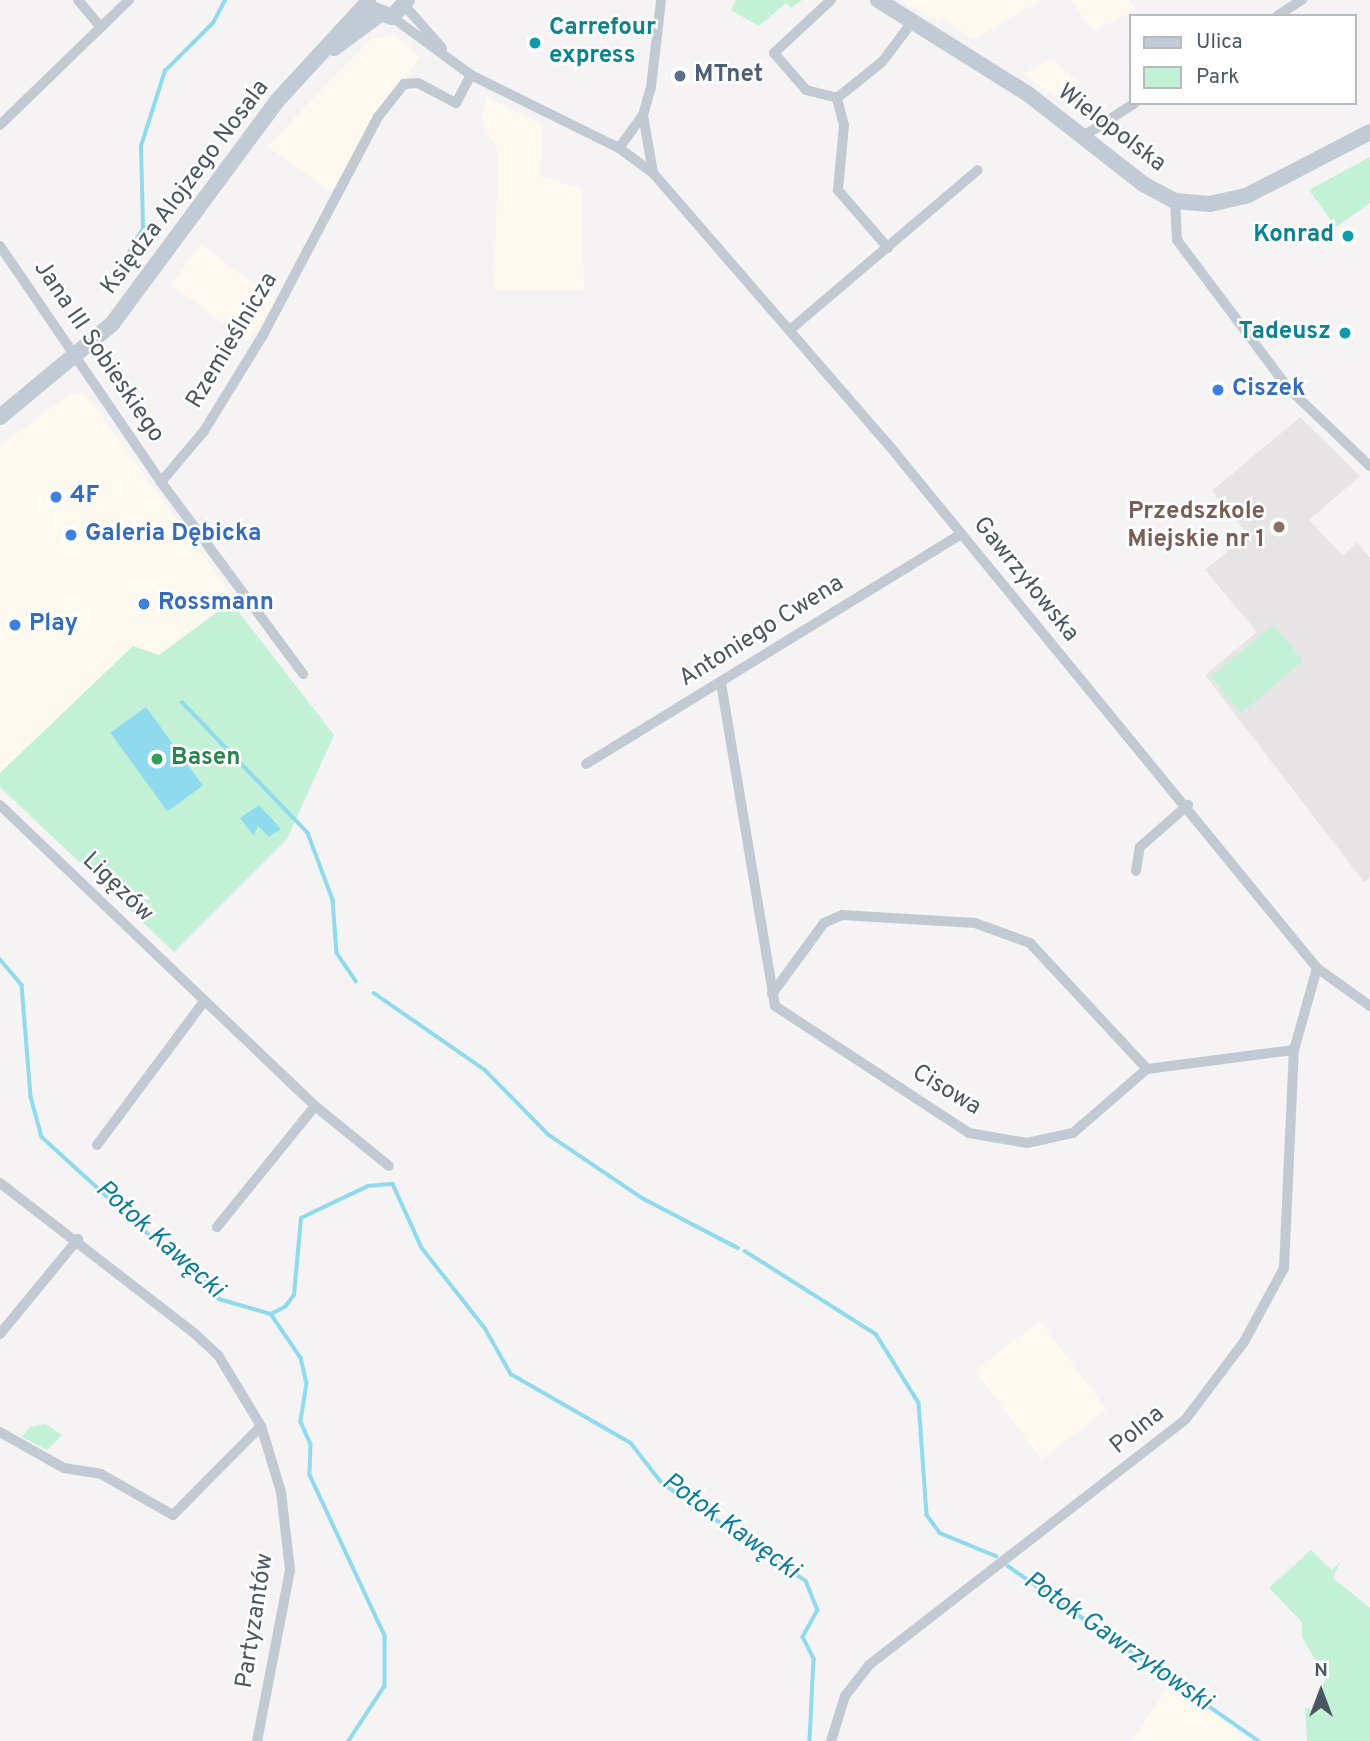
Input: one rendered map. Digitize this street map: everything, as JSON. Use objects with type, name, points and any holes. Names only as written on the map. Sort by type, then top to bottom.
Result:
[{"type":"street","points":[[78,0],[100,26]]},
{"type":"street","points":[[0,125],[129,0]]},
{"type":"street","points":[[619,148],[643,115],[659,50],[661,0]]},
{"type":"street","points":[[831,0],[774,53],[806,90],[837,98]]},
{"type":"street","name":"Wielopolska","points":[[878,0],[1028,94],[1082,136],[1175,201],[1203,205],[1248,195],[1370,132]]},
{"type":"street","points":[[1280,14],[1302,0]]},
{"type":"street","points":[[368,1],[458,66]]},
{"type":"street","name":"Księdza Alojzego Nosala","points":[[0,416],[76,357],[156,271],[276,102],[368,1]]},
{"type":"street","points":[[406,3],[458,66]]},
{"type":"street","name":"Księdza Alojzego Nosala","points":[[310,66],[406,3]]},
{"type":"street","points":[[837,98],[882,62],[913,21]]},
{"type":"street","name":"Gawrzyłowska","points":[[458,66],[471,75],[619,148],[653,173],[791,329],[960,535],[1188,805],[1317,968],[1370,1006]]},
{"type":"street","name":"Rzemieślnicza","points":[[161,482],[204,431],[263,335],[378,117],[404,84],[418,83],[456,103],[471,75]]},
{"type":"street","points":[[837,98],[844,125],[838,190],[888,248]]},
{"type":"street","points":[[1082,136],[1132,105]]},
{"type":"street","points":[[643,115],[653,173]]},
{"type":"street","points":[[791,329],[978,170]]},
{"type":"street","points":[[1175,201],[1177,240],[1288,388],[1370,466]]},
{"type":"street","name":"Jana III Sobieskiego","points":[[0,246],[161,482]]},
{"type":"street","points":[[161,482],[303,674]]},
{"type":"street","name":"Antoniego Cwena","points":[[586,764],[960,535]]},
{"type":"street","points":[[722,683],[772,994]]},
{"type":"street","name":"Ligęzów","points":[[0,805],[203,1003],[315,1106],[389,1166]]},
{"type":"street","points":[[1136,872],[1140,848],[1188,805]]},
{"type":"street","points":[[772,994],[824,923],[842,915],[975,923],[1030,943],[1147,1069],[1294,1050]]},
{"type":"street","name":"Polna","points":[[831,1741],[845,1696],[869,1665],[1185,1420],[1238,1352],[1275,1288],[1286,1255],[1294,1050],[1317,968]]},
{"type":"street","name":"Cisowa","points":[[772,994],[775,1006],[969,1133],[1027,1143],[1073,1132],[1147,1069]]},
{"type":"street","points":[[97,1145],[203,1003]]},
{"type":"street","points":[[217,1227],[315,1106]]},
{"type":"street","name":"Partyzantów","points":[[0,1183],[78,1239],[218,1355],[261,1426],[281,1492],[290,1559],[257,1741]]},
{"type":"street","points":[[0,1334],[78,1239]]},
{"type":"street","points":[[0,1432],[64,1468],[101,1474],[173,1516],[261,1426]]},
{"type":"shaded area","points":[[900,0],[1041,0],[973,40],[942,17],[937,21]]},
{"type":"shaded area","points":[[1070,0],[1130,0],[1136,10],[1093,31]]},
{"type":"shaded area","points":[[395,35],[420,57],[331,192],[267,146],[372,38]]},
{"type":"shaded area","points":[[1051,59],[1079,81],[1054,97],[1023,74]]},
{"type":"shaded area","points":[[486,96],[543,125],[540,176],[582,189],[584,289],[494,289],[498,152],[482,122]]},
{"type":"shaded area","points":[[201,244],[277,301],[247,341],[171,284]]},
{"type":"shaded area","points":[[84,392],[235,599],[159,655],[133,646],[0,773],[0,446],[69,394]]},
{"type":"shaded area","points":[[1300,417],[1360,476],[1309,520],[1343,556],[1357,542],[1370,558],[1370,877],[1364,882],[1205,675],[1257,632],[1205,570],[1248,535],[1212,491]]},
{"type":"shaded area","points":[[1040,1321],[1107,1410],[1041,1459],[975,1370]]},
{"type":"shaded area","points":[[1171,1683],[1248,1739],[1252,1741],[1131,1741]]},
{"type":"green space","points":[[736,0],[802,0],[791,8],[786,3],[759,26],[731,10]]},
{"type":"green space","points":[[1370,157],[1370,203],[1336,227],[1309,190]]},
{"type":"green space","points":[[231,602],[334,735],[287,839],[174,952],[0,787],[0,773],[133,646],[159,655]]},
{"type":"green space","points":[[1273,625],[1303,661],[1241,713],[1211,677]]},
{"type":"green space","points":[[46,1424],[62,1435],[47,1450],[22,1437],[30,1427]]},
{"type":"green space","points":[[1311,1550],[1332,1570],[1340,1562],[1333,1578],[1370,1608],[1370,1741],[1307,1741],[1305,1708],[1313,1709],[1326,1678],[1302,1637],[1302,1622],[1269,1588]]},
{"type":"water","name":"Basen","points":[[146,707],[203,785],[167,811],[110,733]]},
{"type":"water","name":"Basen","points":[[259,805],[281,829],[269,837],[258,826],[254,836],[240,818]]},
{"type":"waterway","name":"Potok Gawrzyłowski","points":[[126,258],[143,228],[141,146],[165,71],[213,23],[225,0]]},
{"type":"waterway","name":"Potok Gawrzyłowski","points":[[182,702],[308,833],[333,900],[337,953],[356,981]]},
{"type":"waterway","name":"Potok Kawęcki","points":[[0,959],[22,985],[31,1097],[42,1137],[147,1233],[199,1269],[219,1299],[271,1314],[285,1307],[294,1295],[301,1218],[368,1186],[393,1184],[422,1248],[485,1328],[511,1374],[631,1443],[662,1483],[806,1581],[818,1610],[803,1637],[814,1659],[810,1741]]},
{"type":"waterway","name":"Potok Gawrzyłowski","points":[[374,993],[485,1070],[549,1135],[644,1199],[738,1248]]},
{"type":"waterway","name":"Potok Gawrzyłowski","points":[[745,1251],[876,1334],[919,1403],[927,1515],[940,1533],[996,1556]]},
{"type":"waterway","points":[[271,1314],[301,1358],[307,1383],[301,1422],[311,1444],[310,1475],[385,1636],[385,1686],[349,1741]]},
{"type":"waterway","name":"Potok Gawrzyłowski","points":[[1008,1566],[1259,1741]]},
{"type":"place","name":"Carrefour express","points":[[535,43]]},
{"type":"place","name":"MTnet","points":[[680,76]]},
{"type":"place","name":"Konrad","points":[[1348,236]]},
{"type":"place","name":"Tadeusz","points":[[1345,333]]},
{"type":"place","name":"Ciszek","points":[[1218,390]]},
{"type":"place","name":"4F","points":[[56,497]]},
{"type":"place","name":"Przedszkole Miejskie nr 1","points":[[1279,527]]},
{"type":"place","name":"Galeria Dębicka","points":[[71,535]]},
{"type":"place","name":"Rossmann","points":[[144,604]]},
{"type":"place","name":"Play","points":[[15,625]]},
{"type":"place","name":"Basen","points":[[157,759]]}]
